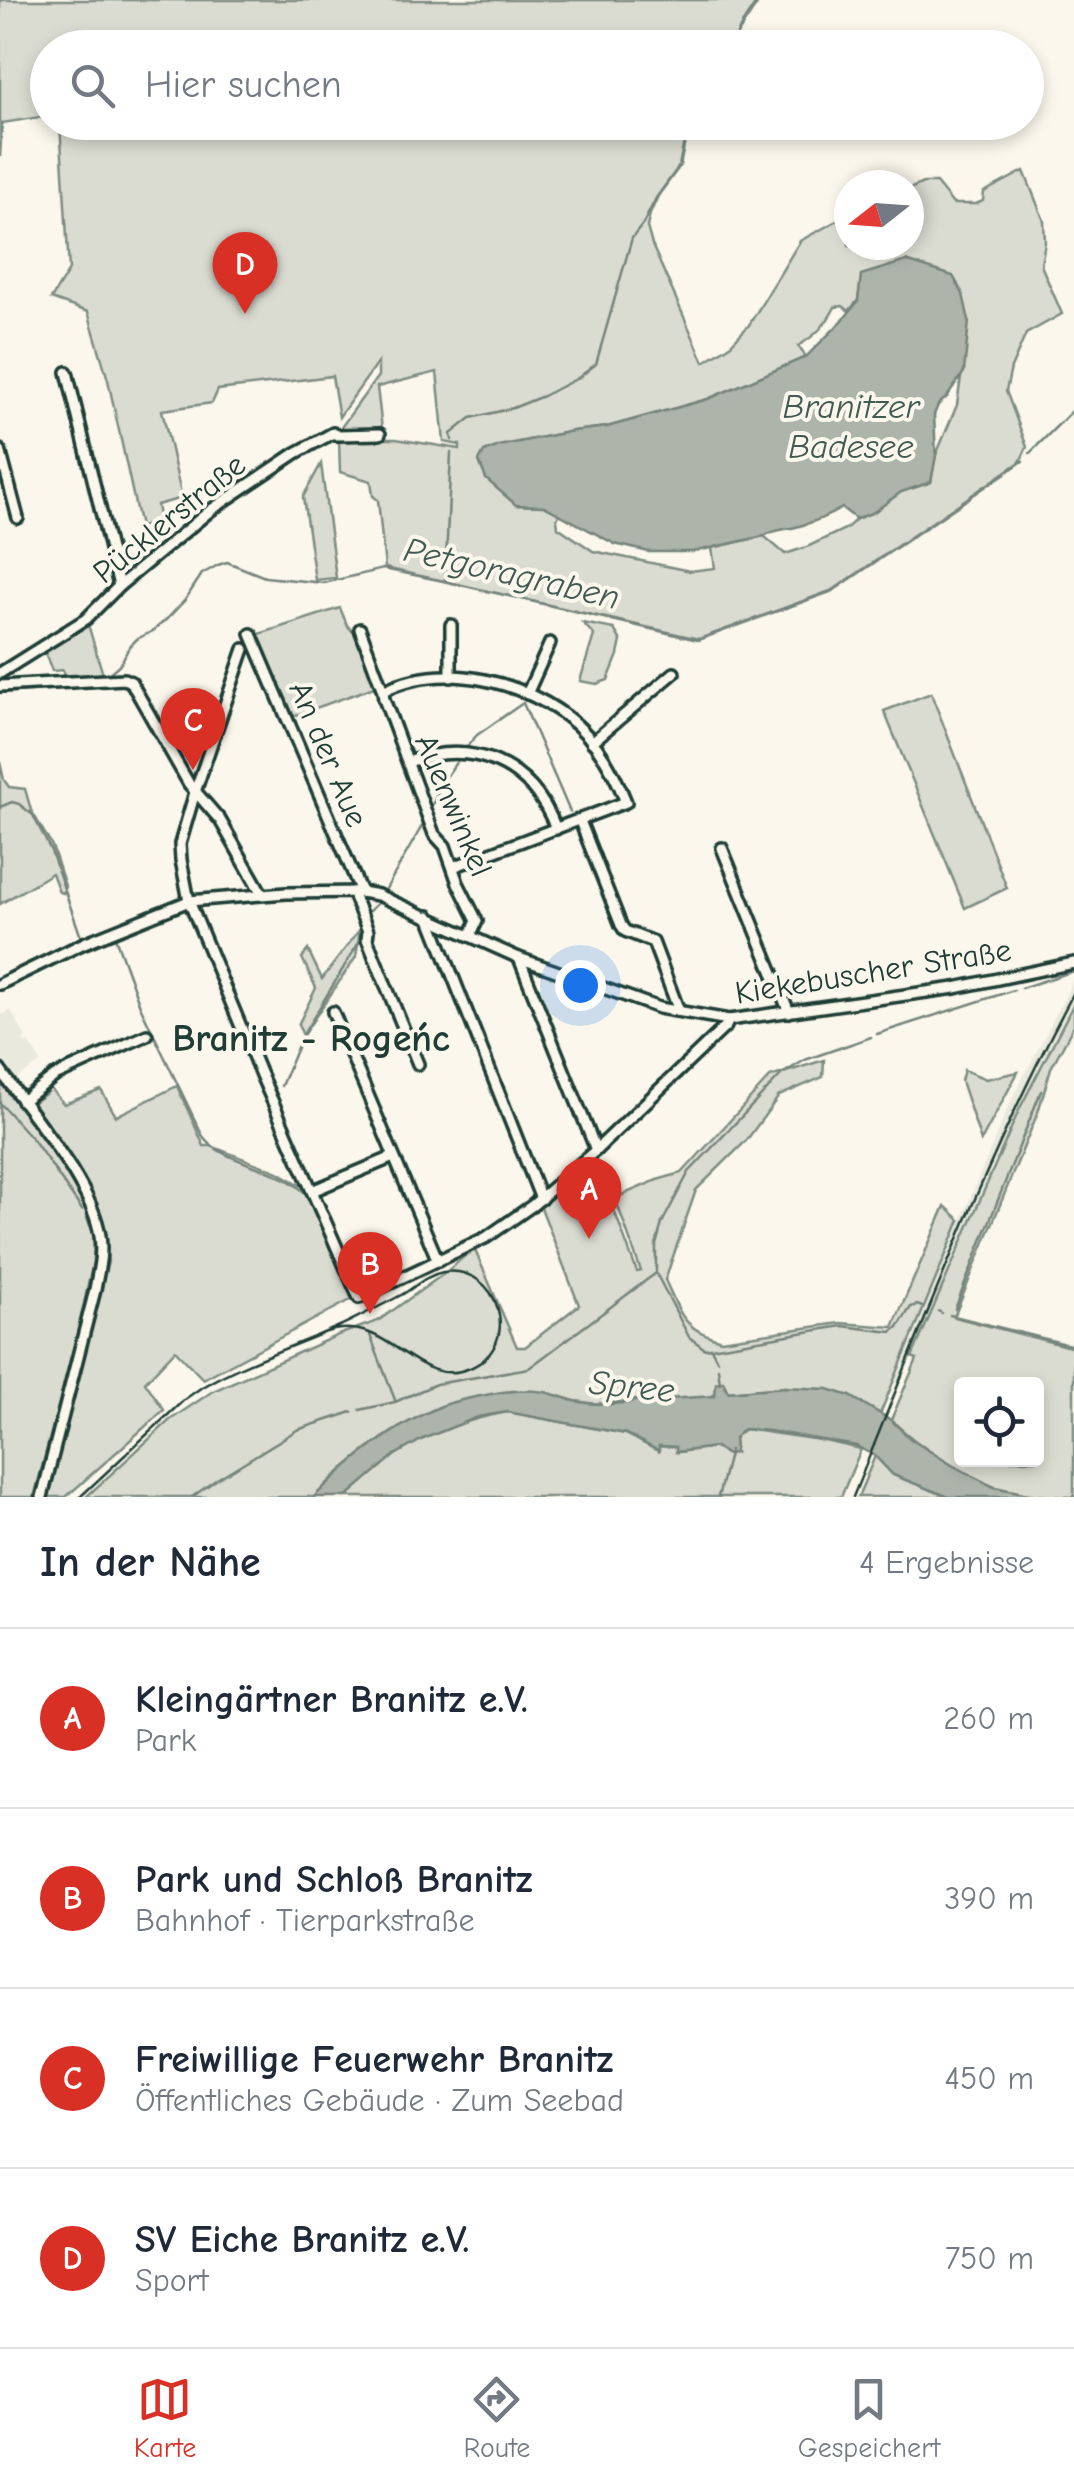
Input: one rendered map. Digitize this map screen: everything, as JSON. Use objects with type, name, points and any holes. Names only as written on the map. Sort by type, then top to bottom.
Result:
[{"type":"street","points":[[67,372],[120,586]]},
{"type":"street","name":"Pücklerstraße","points":[[5,671],[86,619],[211,510],[296,452],[333,433],[380,434]]},
{"type":"street","points":[[0,450],[18,518]]},
{"type":"street","points":[[451,625],[451,677]]},
{"type":"street","name":"Auenwinkel","points":[[360,630],[434,834],[444,846],[477,921],[470,936]]},
{"type":"street","name":"An der Aue","points":[[251,634],[357,892],[367,939],[418,1064]]},
{"type":"street","points":[[527,694],[550,644]]},
{"type":"street","points":[[244,649],[195,792],[180,844],[180,860],[190,901],[359,1298],[487,1237],[541,1199],[730,1020]]},
{"type":"street","points":[[5,671],[14,686]]},
{"type":"street","points":[[592,742],[674,673]]},
{"type":"street","points":[[383,692],[403,683],[451,677],[487,680],[527,694],[557,710],[592,742],[612,770],[626,802],[452,867]]},
{"type":"street","points":[[0,686],[128,680],[195,792],[220,820],[262,894]]},
{"type":"street","points":[[408,762],[432,754],[462,753],[498,762],[524,780],[544,804],[556,829]]},
{"type":"street","points":[[580,820],[621,926],[625,932],[654,942],[679,1011]]},
{"type":"street","points":[[722,848],[789,1012]]},
{"type":"street","name":"Kiekebuscher Straße","points":[[0,984],[84,942],[190,901],[262,894],[357,892],[391,899],[519,958],[659,1008],[730,1020],[954,988],[1074,963]]},
{"type":"street","points":[[429,916],[541,1199]]},
{"type":"street","points":[[519,958],[596,1150]]},
{"type":"street","points":[[333,1012],[438,1260]]},
{"type":"street","points":[[22,1101],[55,1076],[148,1036]]},
{"type":"street","points":[[0,1070],[84,1189],[97,1220],[101,1247],[95,1290],[42,1497]]},
{"type":"street","points":[[312,1191],[393,1157]]},
{"type":"shaded area","points":[[0,0],[760,0],[740,30],[30,30],[30,119],[2,123],[0,157]]},
{"type":"shaded area","points":[[61,140],[685,140],[680,166],[658,196],[647,227],[704,362],[729,346],[749,325],[800,241],[834,222],[834,260],[924,260],[924,183],[936,183],[953,204],[976,204],[983,201],[984,192],[1024,171],[1044,221],[1041,265],[1062,314],[1026,334],[1011,368],[1006,391],[1027,447],[1020,462],[833,590],[699,639],[385,568],[378,500],[373,496],[371,481],[340,472],[339,439],[396,439],[460,449],[460,445],[444,442],[437,372],[377,387],[382,429],[337,433],[378,376],[378,362],[339,417],[332,376],[218,390],[212,403],[162,410],[182,498],[157,505],[160,522],[140,527],[108,380],[88,312],[51,299],[69,270]],"holes":[[[870,273],[965,350],[957,405],[936,455],[931,482],[901,492],[847,528],[807,547],[785,554],[764,536],[712,548],[715,568],[690,571],[593,551],[558,527],[560,513],[544,506],[516,505],[499,446],[607,427],[708,399],[806,357],[798,346],[820,330],[835,307],[843,306],[849,311],[858,300],[862,275]]]},
{"type":"shaded area","points":[[321,464],[336,578],[315,580],[303,497]]},
{"type":"shaded area","points":[[340,608],[347,625],[361,641],[377,686],[291,717],[256,635]]},
{"type":"shaded area","points":[[87,621],[104,678],[64,680],[63,670],[52,671],[44,650]]},
{"type":"shaded area","points":[[583,623],[614,629],[621,641],[608,680],[597,684],[580,681],[594,635]]},
{"type":"shaded area","points":[[931,693],[1007,888],[965,908],[884,711]]},
{"type":"shaded area","points":[[0,762],[9,787],[25,789],[31,810],[52,846],[65,886],[63,893],[59,892],[52,873],[0,904]]},
{"type":"shaded area","points":[[360,929],[356,957],[303,1035],[298,1025],[316,988],[302,958],[308,950],[322,979]]},
{"type":"shaded area","points":[[1074,979],[1074,1003],[1019,1110],[900,1384],[894,1381],[1009,1105]]},
{"type":"shaded area","points":[[1074,1003],[1074,1025],[1051,1068],[1038,1112],[954,1317],[1074,1348],[1074,1497],[1025,1494],[983,1482],[969,1476],[940,1459],[891,1420],[917,1359],[912,1357],[1019,1110]]},
{"type":"shaded area","points":[[11,1010],[26,1038],[23,1040],[29,1042],[41,1062],[15,1080],[0,1058],[0,1016]]},
{"type":"shaded area","points":[[824,1060],[823,1077],[779,1096],[746,1141],[696,1190],[665,1280],[684,1319],[698,1331],[721,1340],[840,1323],[893,1327],[945,1206],[960,1220],[880,1414],[850,1396],[784,1387],[727,1392],[725,1389],[710,1397],[650,1397],[597,1404],[544,1392],[439,1407],[382,1439],[314,1497],[86,1497],[170,1420],[213,1391],[378,1321],[474,1248],[517,1347],[525,1347],[579,1305],[540,1205],[594,1156],[637,1272],[641,1271],[615,1198],[682,1173],[770,1077]]},
{"type":"shaded area","points":[[964,1070],[986,1079],[1018,1072],[981,1141],[961,1081]]},
{"type":"shaded area","points":[[0,1074],[68,1171],[90,1211],[98,1248],[91,1296],[38,1497],[0,1497]]},
{"type":"shaded area","points":[[48,1086],[64,1104],[101,1090],[116,1116],[177,1086],[204,1146],[278,1172],[309,1190],[356,1297],[203,1379],[175,1350],[145,1382],[164,1410],[66,1497],[46,1497],[108,1262],[91,1192],[70,1156],[28,1100],[34,1102],[48,1092]]},
{"type":"shaded area","points":[[508,1412],[626,1434],[658,1451],[659,1446],[676,1447],[677,1452],[716,1447],[725,1454],[735,1453],[734,1438],[744,1429],[861,1449],[841,1497],[346,1497],[389,1460],[421,1440],[464,1423]]},
{"type":"shaded area","points":[[875,1456],[893,1475],[949,1497],[858,1497]]},
{"type":"water","name":"Branitzer Badesee","points":[[906,261],[953,276],[963,294],[969,321],[964,372],[934,415],[936,455],[931,482],[901,492],[874,512],[856,519],[842,508],[814,522],[764,536],[693,552],[649,552],[615,544],[544,506],[516,505],[486,479],[479,461],[484,452],[499,446],[607,427],[708,399],[806,357],[858,301],[861,275]]},
{"type":"water","points":[[723,1381],[728,1392],[784,1387],[828,1389],[850,1396],[891,1420],[912,1440],[954,1467],[994,1487],[1043,1497],[949,1497],[893,1475],[875,1456],[856,1446],[770,1431],[744,1429],[734,1438],[735,1453],[725,1454],[716,1447],[676,1452],[676,1447],[659,1446],[659,1451],[626,1434],[507,1412],[478,1417],[423,1439],[395,1455],[346,1497],[314,1497],[388,1435],[451,1402],[525,1391],[603,1404],[651,1396],[652,1400],[715,1396],[716,1383]]},
{"type":"waterway","points":[[739,30],[758,0]]},
{"type":"waterway","points":[[452,440],[451,434],[471,418],[543,396],[596,364],[632,238],[679,166],[684,140]]},
{"type":"waterway","name":"Petgoragraben","points":[[1030,453],[1074,409]]},
{"type":"waterway","points":[[445,581],[451,453]]},
{"type":"waterway","name":"Petgoragraben","points":[[106,676],[121,663],[137,639],[153,631],[185,600],[202,574],[227,562],[265,577],[324,583],[383,569],[698,640],[833,591],[1023,461]]},
{"type":"waterway","name":"Petgoragraben","points":[[0,693],[106,684]]},
{"type":"waterway","points":[[463,751],[477,735],[523,703],[570,812]]},
{"type":"waterway","points":[[429,812],[459,758]]},
{"type":"waterway","points":[[0,807],[12,802],[33,815],[51,851],[82,940]]},
{"type":"waterway","points":[[383,894],[426,819]]},
{"type":"waterway","points":[[369,923],[368,912],[379,902]]},
{"type":"waterway","points":[[281,1086],[301,1038],[364,934]]},
{"type":"waterway","points":[[85,948],[115,937],[140,1006],[202,1135],[224,1153],[296,1185],[309,1198],[322,1225]]},
{"type":"waterway","points":[[1021,988],[1074,971]]},
{"type":"waterway","points":[[877,1034],[1014,990]]},
{"type":"waterway","points":[[656,1271],[656,1245],[662,1223],[689,1172],[782,1074],[805,1060],[871,1037]]},
{"type":"waterway","points":[[955,1309],[1041,1091]]},
{"type":"waterway","points":[[0,1103],[35,1142],[82,1210]]},
{"type":"waterway","points":[[34,1497],[93,1262],[94,1235],[87,1218]]},
{"type":"waterway","points":[[360,1410],[395,1402],[436,1384],[529,1368],[656,1273],[689,1337],[705,1349],[842,1326],[892,1332],[911,1307],[922,1307]]},
{"type":"waterway","points":[[938,1311],[942,1313]]},
{"type":"waterway","points":[[950,1315],[1074,1346]]},
{"type":"waterway","points":[[370,1335],[395,1400]]},
{"type":"waterway","points":[[711,1348],[717,1360]]},
{"type":"waterway","points":[[718,1368],[720,1383]]},
{"type":"waterway","points":[[192,1497],[297,1430],[352,1412]]},
{"type":"waterway","points":[[718,1497],[730,1450]]},
{"type":"railway","points":[[853,1497],[984,1178],[1074,992]]},
{"type":"railway","points":[[80,1497],[202,1387],[254,1361],[342,1325],[432,1276],[463,1273],[479,1281],[491,1293],[500,1326],[496,1343],[486,1357],[470,1368],[450,1372],[416,1361],[366,1332],[346,1329],[323,1333]]},
{"type":"place","name":"SV Eiche Branitz e.V.","points":[[245,314]]},
{"type":"place","name":"Freiwillige Feuerwehr Branitz","points":[[193,770]]},
{"type":"place","name":"Kleingärtner Branitz e.V.","points":[[589,1239]]},
{"type":"place","name":"Park und Schloß Branitz","points":[[370,1314]]},
{"type":"district","name":"Branitz - Rogeńc","points":[[311,1038]]},
{"type":"water label","name":"Spree","points":[[632,1386]]}]
